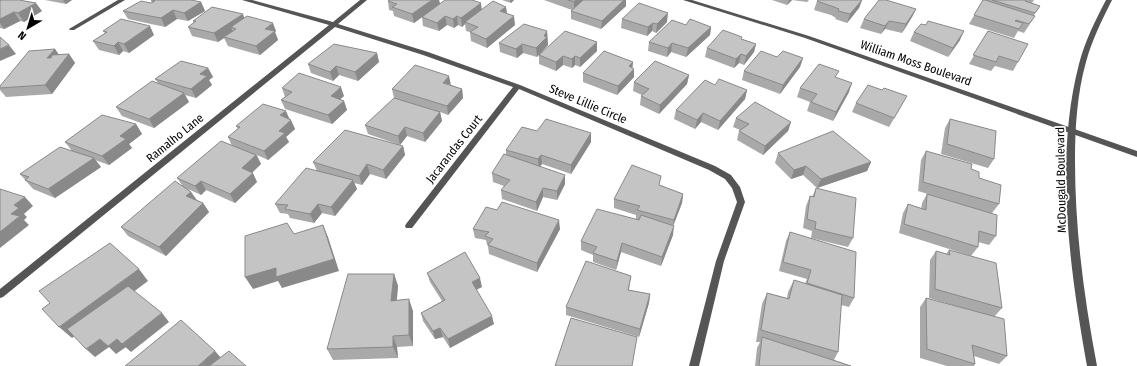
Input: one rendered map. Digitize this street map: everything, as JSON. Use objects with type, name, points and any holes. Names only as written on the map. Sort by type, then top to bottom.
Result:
[{"type":"street","points":[[72,29],[122,0]]},
{"type":"street","name":"Steve Lillie Circle","points":[[245,0],[334,23],[434,55],[518,86],[712,168],[728,178],[736,187],[741,202],[720,261],[694,366]]},
{"type":"street","name":"Ramalho Lane","points":[[0,294],[364,0]]},
{"type":"street","name":"William Moss Boulevard","points":[[686,0],[814,40],[1137,154]]},
{"type":"street","name":"McDougald Boulevard","points":[[1092,366],[1080,298],[1071,219],[1071,131],[1074,98],[1080,68],[1093,31],[1109,0]]},
{"type":"street","name":"Jacarandas Court","points":[[409,226],[518,86]]},
{"type":"building","points":[[19,0],[36,3],[18,13],[14,12],[0,19],[0,1]]},
{"type":"building","points":[[151,0],[191,0],[201,2],[184,13],[173,10],[161,18],[123,11],[141,1],[151,3],[155,1]]},
{"type":"building","points":[[432,0],[412,14],[392,7],[397,4],[388,1]]},
{"type":"building","points":[[445,0],[472,0],[481,3],[461,18],[457,16],[453,19],[445,16],[437,23],[422,17]]},
{"type":"building","points":[[583,0],[624,0],[602,21],[571,11]]},
{"type":"building","points":[[862,0],[850,14],[838,11],[839,9],[817,1]]},
{"type":"building","points":[[879,0],[886,0],[916,9],[906,24],[889,21],[885,26],[864,19]]},
{"type":"building","points":[[983,0],[1035,16],[1029,24],[1016,20],[1015,21],[1023,23],[1019,29],[974,15]]},
{"type":"building","points":[[992,0],[1026,0],[1025,1],[1040,6],[1035,13]]},
{"type":"building","points":[[493,1],[506,7],[500,11],[514,16],[486,39],[470,32],[478,27],[465,22]]},
{"type":"building","points":[[639,3],[668,13],[657,24],[653,23],[648,27],[622,19]]},
{"type":"building","points":[[212,7],[243,14],[214,33],[188,27],[196,21],[193,21]]},
{"type":"building","points":[[247,16],[273,23],[265,29],[275,31],[256,46],[224,37],[236,29],[231,27]]},
{"type":"building","points":[[121,19],[150,26],[124,44],[118,42],[114,46],[93,41],[107,32],[103,31]]},
{"type":"building","points":[[690,19],[711,27],[688,48],[672,43],[668,48],[649,42],[672,20],[686,25]]},
{"type":"building","points":[[928,21],[964,31],[953,48],[914,32],[921,24],[926,25]]},
{"type":"building","points":[[524,24],[547,31],[544,36],[547,37],[536,48],[522,44],[516,49],[499,43]]},
{"type":"building","points":[[723,30],[742,37],[741,39],[756,44],[746,56],[741,54],[736,59],[707,48]]},
{"type":"building","points":[[565,31],[597,42],[580,58],[575,56],[572,59],[563,56],[556,62],[539,55]]},
{"type":"building","points":[[988,31],[1028,44],[1018,62],[999,56],[996,62],[973,55]]},
{"type":"building","points":[[0,37],[9,45],[0,49]]},
{"type":"building","points":[[334,44],[377,53],[355,72],[336,66],[330,72],[308,64]]},
{"type":"building","points":[[55,49],[47,58],[51,58],[52,55],[69,54],[45,85],[0,88],[0,86],[29,51]]},
{"type":"building","points":[[604,51],[633,62],[629,66],[634,69],[618,86],[583,73]]},
{"type":"building","points":[[761,51],[777,57],[783,51],[803,58],[783,85],[744,71]]},
{"type":"building","points":[[181,61],[208,68],[200,74],[207,76],[191,89],[155,79]]},
{"type":"building","points":[[655,61],[689,75],[660,105],[641,96],[649,89],[634,82]]},
{"type":"building","points":[[819,64],[839,71],[835,77],[852,83],[836,112],[811,102],[817,94],[800,88]]},
{"type":"building","points":[[415,65],[449,76],[443,83],[462,89],[447,106],[392,89]]},
{"type":"building","points":[[299,73],[341,87],[331,96],[344,101],[328,115],[281,100],[292,92],[282,88]]},
{"type":"building","points":[[719,79],[747,90],[720,121],[703,113],[697,120],[676,110],[705,80],[715,85]]},
{"type":"building","points":[[152,81],[184,93],[149,119],[116,107]]},
{"type":"building","points":[[868,85],[882,90],[884,88],[907,96],[894,118],[856,103]]},
{"type":"building","points":[[394,98],[440,112],[423,133],[405,127],[398,136],[365,125]]},
{"type":"building","points":[[755,102],[791,122],[765,146],[739,131],[749,124],[736,118]]},
{"type":"building","points":[[263,104],[286,111],[280,115],[291,120],[279,131],[285,133],[264,151],[228,137],[240,127],[236,126]]},
{"type":"building","points":[[102,115],[136,124],[120,136],[126,139],[102,156],[65,142]]},
{"type":"building","points":[[546,119],[591,133],[571,165],[541,155],[538,159],[506,150],[522,127],[537,131]]},
{"type":"building","points":[[950,119],[996,131],[994,159],[947,144]]},
{"type":"building","points":[[345,130],[403,146],[383,170],[367,164],[359,176],[313,162]]},
{"type":"building","points":[[833,131],[871,162],[821,179],[806,166],[794,170],[778,153]]},
{"type":"building","points":[[221,141],[256,155],[242,168],[253,173],[230,194],[201,181],[195,186],[177,178]]},
{"type":"building","points":[[60,147],[94,158],[48,189],[25,180],[29,177],[20,174]]},
{"type":"building","points":[[926,151],[972,164],[971,169],[979,172],[979,178],[1001,185],[999,204],[923,182]]},
{"type":"building","points":[[504,154],[565,175],[557,191],[543,188],[536,202],[501,190],[510,180],[492,173]]},
{"type":"building","points":[[632,165],[661,176],[659,185],[683,194],[674,220],[637,210],[640,206],[614,199]]},
{"type":"building","points":[[306,168],[353,180],[331,207],[318,204],[310,214],[285,209],[288,205],[275,204]]},
{"type":"building","points":[[175,181],[191,192],[186,196],[203,203],[159,247],[121,227]]},
{"type":"building","points":[[816,188],[856,198],[853,238],[815,229],[816,222],[807,219],[810,196],[814,197]]},
{"type":"building","points":[[0,189],[25,197],[14,205],[19,208],[11,214],[20,216],[0,232]]},
{"type":"building","points":[[927,194],[997,215],[996,236],[979,231],[978,247],[904,224],[908,204],[926,210]]},
{"type":"building","points":[[502,202],[559,220],[537,263],[488,245],[493,239],[485,236],[489,232],[473,229],[486,207],[497,210]]},
{"type":"building","points":[[597,209],[639,220],[641,215],[674,226],[662,257],[622,243],[617,261],[593,253],[597,247],[581,241]]},
{"type":"building","points":[[287,223],[294,234],[323,225],[334,259],[276,277],[276,268],[245,277],[245,236]]},
{"type":"building","points":[[790,232],[856,252],[854,298],[807,283],[811,270],[783,262]]},
{"type":"building","points":[[110,243],[139,269],[59,327],[42,309],[50,303],[39,291]]},
{"type":"building","points":[[949,250],[996,263],[1002,308],[935,289],[936,251],[950,255]]},
{"type":"building","points":[[465,252],[480,278],[472,282],[492,316],[448,339],[440,328],[433,331],[421,313],[445,300],[427,273]]},
{"type":"building","points":[[586,261],[631,276],[628,290],[650,294],[640,329],[566,307]]},
{"type":"building","points":[[348,274],[394,274],[391,301],[409,299],[409,335],[393,336],[393,347],[327,349]]},
{"type":"building","points":[[794,280],[842,295],[838,352],[761,330],[767,293],[789,299]]},
{"type":"building","points":[[128,286],[162,313],[122,344],[117,339],[108,346],[100,339],[86,349],[67,329]]},
{"type":"building","points":[[926,298],[1004,319],[1007,356],[972,345],[975,364],[927,349]]},
{"type":"building","points":[[571,318],[637,337],[632,366],[555,366]]},
{"type":"building","points":[[181,320],[215,351],[198,366],[125,366]]},
{"type":"building","points":[[762,337],[851,366],[759,366]]},
{"type":"building","points":[[229,351],[246,366],[209,366]]}]
